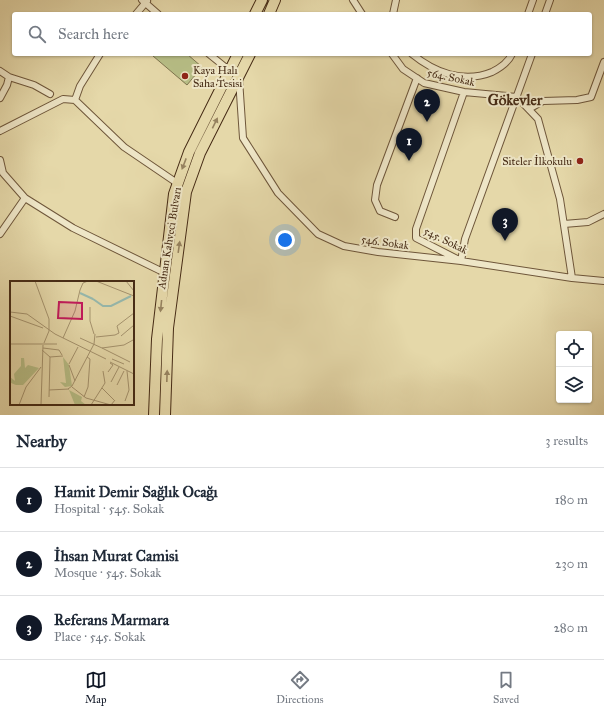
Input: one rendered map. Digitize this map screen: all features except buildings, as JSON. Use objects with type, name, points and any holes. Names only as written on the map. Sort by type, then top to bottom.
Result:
[{"type":"main road","points":[[257,12],[262,0]]},
{"type":"main road","points":[[270,12],[275,0]]},
{"type":"main road","name":"Adnan Kahveci Bulvarı","points":[[154,415],[157,338],[172,211],[177,184],[189,152],[237,56]]},
{"type":"main road","name":"Adnan Kahveci Bulvarı","points":[[165,415],[168,328],[186,192],[200,153],[249,56]]},
{"type":"main road","points":[[230,71],[239,78]]},
{"type":"street","points":[[353,0],[361,12]]},
{"type":"street","points":[[393,12],[396,0]]},
{"type":"street","points":[[529,12],[533,0]]},
{"type":"street","points":[[546,12],[550,0]]},
{"type":"street","points":[[137,12],[145,1],[156,12]]},
{"type":"street","points":[[75,100],[80,86],[99,56]]},
{"type":"street","points":[[211,56],[230,71]]},
{"type":"street","name":"564. Sokak","points":[[393,56],[403,69],[424,83],[464,92],[517,97]]},
{"type":"street","points":[[415,56],[429,66],[446,74],[469,77],[486,74],[498,69],[509,60],[511,56]]},
{"type":"street","points":[[461,261],[465,239],[531,56]]},
{"type":"street","points":[[529,109],[543,101],[577,100],[591,97],[604,62]]},
{"type":"street","points":[[0,71],[9,77],[34,85],[50,94]]},
{"type":"street","points":[[0,98],[7,85],[9,77]]},
{"type":"street","name":"546. Sokak","points":[[239,78],[243,138],[278,193],[318,234],[344,246],[378,252],[461,261]]},
{"type":"street","points":[[395,217],[380,211],[376,200],[377,185],[417,78]]},
{"type":"street","name":"545. Sokak","points":[[464,92],[416,229],[416,238],[461,261],[572,278],[604,281]]},
{"type":"street","points":[[517,97],[538,118],[560,199],[572,278]]},
{"type":"street","points":[[0,131],[62,99],[75,100],[124,147],[177,184]]},
{"type":"street","points":[[0,160],[3,173],[25,198],[73,228],[165,273]]},
{"type":"street","points":[[0,234],[25,198]]},
{"type":"street","points":[[564,224],[588,222],[604,214]]},
{"type":"green space","name":"Kaya Halı Saha Tesisi","points":[[153,56],[189,56],[202,67],[187,85]]},
{"type":"place","name":"Kaya Halı Saha Tesisi","points":[[185,76]]},
{"type":"place","name":"İhsan Murat Camisi","points":[[427,122]]},
{"type":"place","name":"Hamit Demir Sağlık Ocağı","points":[[409,161]]},
{"type":"place","name":"Siteler İlkokulu","points":[[580,161]]},
{"type":"place","name":"Referans Marmara","points":[[505,241]]},
{"type":"district","name":"Gökevler","points":[[515,100]]}]
